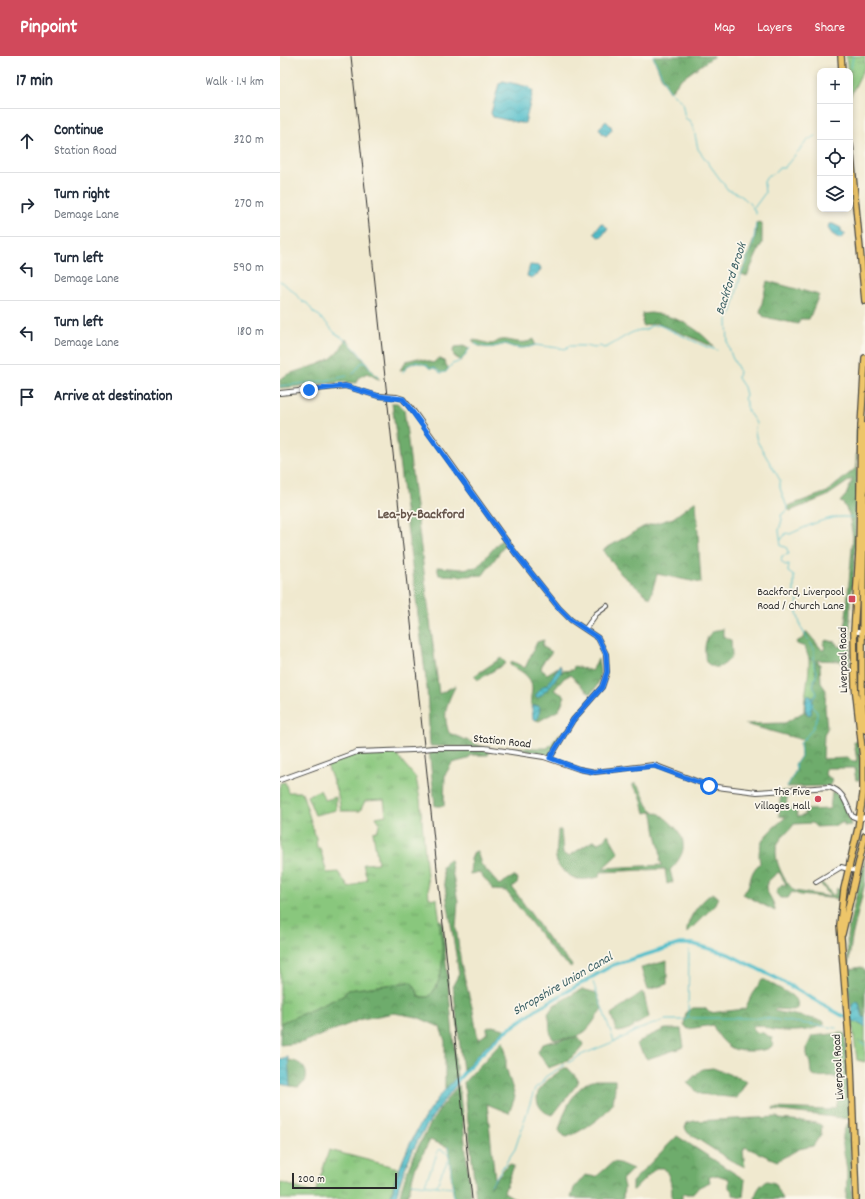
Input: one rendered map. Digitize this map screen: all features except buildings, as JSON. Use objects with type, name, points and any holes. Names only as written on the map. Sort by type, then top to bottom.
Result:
[{"type":"highway","points":[[841,56],[842,68]]},
{"type":"highway","points":[[853,176],[865,301]]},
{"type":"highway","name":"Liverpool Road","points":[[856,1199],[851,1064],[840,925],[849,869],[862,818],[860,811],[864,772],[855,686],[854,632],[859,552],[861,426],[865,358]]},
{"type":"highway","name":"Liverpool Road","points":[[865,426],[864,632],[862,702],[865,730]]},
{"type":"highway","name":"Liverpool Road","points":[[841,934],[865,836]]},
{"type":"street","points":[[280,393],[345,386],[378,396],[397,397],[403,399],[414,412],[511,547],[559,608],[571,620],[586,628],[598,638],[606,654],[607,672],[602,687],[599,693],[573,720],[550,758]]},
{"type":"street","points":[[586,628],[596,614],[607,606]]},
{"type":"street","points":[[854,632],[864,632]]},
{"type":"street","name":"Station Road","points":[[280,780],[356,752],[433,748],[485,748],[550,758],[579,769],[595,772],[654,766],[709,786],[751,792],[829,787],[835,789],[844,797],[852,816],[862,818]]},
{"type":"street","points":[[849,811],[854,813],[860,811]]},
{"type":"street","points":[[816,882],[841,867],[856,871]]},
{"type":"green space","points":[[653,56],[714,56],[680,80],[670,92],[661,76]]},
{"type":"green space","points":[[846,56],[865,56],[865,66],[853,91],[853,68],[848,68]]},
{"type":"green space","points":[[756,223],[762,223],[762,243],[747,276],[741,274],[756,234]]},
{"type":"green space","points":[[767,281],[819,295],[809,319],[801,319],[798,324],[764,317],[760,312]]},
{"type":"green space","points":[[651,313],[678,320],[694,328],[714,347],[657,323],[643,326],[642,314]]},
{"type":"green space","points":[[346,339],[380,380],[367,373],[358,378],[356,383],[344,382],[280,388],[280,379],[294,372],[318,365],[332,358]]},
{"type":"green space","points":[[534,339],[535,345],[520,348],[512,347],[506,344],[488,348],[479,346],[472,340],[494,344],[500,340],[525,342]]},
{"type":"green space","points":[[464,346],[469,349],[461,361],[454,356],[453,350],[455,347]]},
{"type":"green space","points":[[418,358],[433,363],[439,358],[444,361],[448,368],[446,372],[441,373],[434,368],[429,368],[427,365],[415,362],[407,366],[406,369],[400,370],[406,361]]},
{"type":"green space","points":[[392,403],[397,403],[404,409],[439,694],[456,685],[446,708],[447,726],[449,733],[483,747],[430,746],[427,688]]},
{"type":"green space","points":[[857,429],[859,430],[855,551],[850,600],[850,671],[845,670],[841,661],[817,660],[820,665],[821,683],[826,690],[825,707],[827,729],[824,734],[823,759],[849,758],[852,761],[857,761],[854,742],[859,741],[861,758],[860,780],[856,780],[854,768],[826,768],[825,775],[832,779],[830,786],[787,787],[796,770],[795,765],[801,756],[800,743],[803,740],[745,724],[785,723],[805,711],[806,714],[811,714],[813,698],[817,693],[813,686],[816,676],[815,660],[809,659],[805,647],[797,644],[796,642],[802,639],[807,632],[823,651],[825,647],[823,644],[826,640],[835,642],[839,647],[842,646],[844,640],[853,537],[849,514],[843,503],[840,502],[846,495],[853,478],[827,496],[790,511],[788,506],[827,492],[856,468]]},
{"type":"green space","points":[[696,501],[701,583],[657,574],[650,598],[621,574],[603,550],[643,527],[673,518]]},
{"type":"green space","points":[[501,540],[505,545],[483,575],[439,575],[437,567],[462,569],[477,567]]},
{"type":"green space","points":[[723,629],[723,636],[731,640],[732,656],[723,665],[714,667],[706,662],[705,645],[712,632]]},
{"type":"green space","points":[[544,640],[542,646],[552,652],[543,662],[541,669],[547,674],[558,667],[547,685],[549,688],[556,676],[562,671],[573,670],[574,666],[592,671],[598,659],[600,678],[597,686],[590,694],[570,675],[564,678],[554,690],[565,696],[559,710],[539,721],[536,720],[539,717],[540,707],[535,705],[532,707],[532,688],[530,680],[510,665],[512,661],[525,668],[537,642]]},
{"type":"green space","points":[[501,658],[506,663],[478,680],[474,676]]},
{"type":"green space","points":[[815,658],[816,676],[813,686],[817,693],[813,698],[811,696],[805,699],[806,705],[804,711],[805,698],[809,672],[809,659]]},
{"type":"green space","points":[[560,733],[562,734],[549,755],[511,748],[547,748]]},
{"type":"green space","points":[[475,749],[490,752],[488,755],[471,755],[468,759],[452,763],[445,775],[444,806],[435,806],[429,750]]},
{"type":"green space","points":[[395,753],[416,778],[420,799],[429,898],[437,899],[442,937],[442,963],[436,987],[429,997],[419,997],[415,986],[410,982],[348,990],[343,996],[280,1024],[280,783],[285,782],[288,792],[302,792],[316,838],[317,848],[320,848],[327,873],[338,872],[349,888],[367,879],[363,864],[378,863],[373,832],[377,831],[380,823],[376,817],[386,815],[384,800],[365,801],[360,811],[341,811],[338,795],[327,765],[356,754]]},
{"type":"green space","points":[[633,784],[636,784],[639,787],[649,807],[675,827],[683,840],[682,854],[670,870],[673,882],[667,884],[665,869],[601,872],[599,877],[586,879],[576,879],[572,877],[558,866],[556,858],[558,830],[561,830],[563,854],[569,856],[594,840],[598,843],[606,839],[608,834],[619,853],[603,868],[663,865],[660,862],[660,851],[652,812],[645,813],[640,794],[633,787]]},
{"type":"green space","points":[[320,790],[325,800],[336,797],[336,810],[315,815],[307,796]]},
{"type":"green space","points":[[781,791],[788,791],[786,806],[796,811],[798,817],[805,815],[805,810],[830,809],[832,792],[836,793],[845,805],[851,825],[844,826],[844,822],[835,826],[816,827],[812,823],[794,824],[780,840],[776,849],[777,862],[783,876],[795,891],[831,897],[820,883],[821,882],[834,896],[837,888],[841,890],[839,899],[800,895],[792,892],[788,898],[780,898],[776,893],[777,890],[782,884],[787,886],[779,872],[771,878],[766,887],[772,899],[775,911],[743,894],[753,871],[760,863],[759,855],[762,842],[770,831],[786,817],[779,816]]},
{"type":"green space","points":[[477,851],[481,864],[499,885],[514,876],[518,879],[517,884],[512,887],[550,941],[572,965],[571,967],[557,956],[506,891],[494,890],[479,872],[470,874],[471,859],[474,852]]},
{"type":"green space","points":[[865,858],[865,883],[852,937],[848,967],[847,935]]},
{"type":"green space","points":[[450,860],[458,902],[456,927],[461,964],[473,1011],[478,1040],[487,1033],[487,1028],[492,1026],[505,1029],[481,1051],[463,1071],[453,985],[459,974],[442,868],[446,861]]},
{"type":"green space","points":[[713,893],[718,897],[714,906],[687,933],[689,922],[695,910],[708,896]]},
{"type":"green space","points":[[439,921],[442,921],[457,1077],[445,1089],[445,1041],[440,1027],[417,1017],[394,1013],[362,1019],[301,1043],[280,1045],[281,1023],[343,996],[348,990],[410,982],[415,986],[419,997],[429,997],[439,980],[441,970],[442,950]]},
{"type":"green space","points":[[667,961],[667,984],[648,990],[641,968]]},
{"type":"green space","points":[[861,967],[865,970],[865,1018],[863,1017],[859,1003],[852,1005],[851,1008],[846,972],[850,969]]},
{"type":"green space","points":[[762,980],[765,980],[791,995],[797,1001],[798,1008],[793,1010],[775,1009],[774,1011],[824,1021],[824,1024],[813,1029],[793,1031],[774,1030],[758,1025],[753,1026],[755,1032],[763,1033],[772,1038],[773,1042],[772,1046],[768,1049],[753,1051],[737,1050],[727,1045],[716,1032],[713,1025],[688,1029],[684,1025],[686,1012],[693,1008],[705,1008],[710,1013],[745,1009],[752,994]]},
{"type":"green space","points":[[582,989],[597,993],[602,1008],[588,1029],[583,1033],[571,1038],[553,1039],[551,1036],[548,1014],[554,1005]]},
{"type":"green space","points":[[642,992],[644,994],[649,1017],[629,1029],[619,1032],[616,1031],[611,1014]]},
{"type":"green space","points":[[852,1020],[865,1027],[865,1062],[857,1060]]},
{"type":"green space","points":[[665,1029],[681,1029],[684,1047],[647,1059],[636,1044]]},
{"type":"green space","points":[[845,1034],[850,1119],[773,1110],[773,1108],[828,1110],[836,1107],[842,1086],[839,1080],[835,1077],[819,1077],[811,1073],[807,1055],[807,1047],[812,1036]]},
{"type":"green space","points":[[578,1037],[583,1044],[578,1053],[548,1068],[538,1052],[542,1044]]},
{"type":"green space","points":[[503,1041],[506,1053],[506,1067],[515,1097],[509,1113],[487,1104],[495,1180],[490,1187],[508,1164],[511,1164],[514,1166],[504,1192],[516,1199],[476,1199],[464,1082]]},
{"type":"green space","points":[[288,1060],[300,1064],[305,1070],[305,1082],[298,1087],[290,1086]]},
{"type":"green space","points":[[564,1068],[568,1068],[577,1078],[578,1083],[553,1115],[549,1114],[540,1107],[537,1101],[537,1095],[543,1084]]},
{"type":"green space","points":[[713,1068],[747,1081],[737,1098],[700,1094],[687,1083],[702,1069]]},
{"type":"green space","points":[[596,1080],[615,1080],[612,1104],[602,1116],[584,1129],[567,1137],[562,1135],[559,1130],[565,1111],[572,1099],[585,1084]]},
{"type":"green space","points":[[459,1085],[471,1199],[454,1199],[448,1147],[430,1140],[415,1169],[407,1199],[399,1199],[414,1154],[440,1109]]},
{"type":"green space","points":[[778,1117],[779,1119],[819,1124],[822,1126],[821,1134],[813,1146],[799,1149],[777,1161],[745,1147],[743,1151],[745,1167],[730,1160],[688,1133],[685,1128],[687,1123],[694,1121]]},
{"type":"green space","points":[[849,1122],[852,1199],[846,1199],[847,1167],[843,1147],[843,1134]]},
{"type":"green space","points":[[677,1136],[745,1180],[743,1197],[733,1195],[733,1192],[729,1188],[729,1179],[717,1175],[709,1177],[710,1182],[699,1187],[693,1194],[682,1194],[682,1199],[672,1199],[671,1183],[664,1168],[656,1168],[634,1190],[632,1189],[632,1182]]},
{"type":"green space","points":[[329,1150],[398,1168],[390,1199],[280,1199],[280,1182],[315,1194]]},
{"type":"green space","points":[[613,1162],[633,1169],[622,1180],[624,1187],[623,1199],[571,1198],[574,1188],[585,1175],[596,1177]]},
{"type":"green space","points":[[767,1181],[775,1183],[783,1199],[755,1199],[759,1188]]},
{"type":"water","points":[[503,81],[529,87],[533,91],[525,123],[493,117],[491,113],[499,84]]},
{"type":"water","points":[[606,121],[611,126],[612,130],[606,136],[599,128]]},
{"type":"water","points":[[601,223],[608,228],[602,236],[598,237],[594,233]]},
{"type":"water","points":[[829,224],[833,224],[841,228],[841,231],[846,234],[840,239],[832,234],[828,228]]},
{"type":"water","points":[[530,265],[540,266],[541,269],[538,274],[532,278],[527,276]]},
{"type":"water","points":[[560,665],[562,671],[554,681],[538,698],[535,696],[543,686],[547,685]]},
{"type":"water","points":[[808,695],[813,698],[811,714],[809,715],[805,709],[805,703]]},
{"type":"water","points":[[535,705],[540,707],[539,717],[536,720],[533,719],[532,707]]},
{"type":"water","points":[[856,1002],[859,1003],[863,1017],[865,1018],[865,1027],[852,1020],[852,1005]]},
{"type":"water","points":[[288,1057],[290,1086],[280,1084],[280,1059]]},
{"type":"water","points":[[457,1077],[458,1083],[438,1109],[412,1152],[405,1168],[396,1199],[390,1199],[401,1166],[415,1134],[434,1104]]},
{"type":"waterway","points":[[653,56],[668,89],[682,102],[685,118],[690,121],[694,130],[698,149],[728,190],[737,193],[745,199],[756,214]]},
{"type":"waterway","points":[[851,68],[853,56]]},
{"type":"waterway","points":[[754,208],[765,193],[764,182],[768,175],[774,174],[779,168],[784,168],[808,140],[816,136]]},
{"type":"waterway","name":"Backford Brook","points":[[756,223],[753,245],[741,274],[731,314],[727,320],[728,345],[739,370],[738,378],[744,387],[746,395],[744,399],[747,403],[747,410],[756,423],[755,432],[757,441],[780,480],[780,488],[788,510],[781,515],[782,520],[779,530],[781,546],[786,547],[789,554],[782,556],[781,561],[785,565],[789,564],[788,572],[794,576],[794,594],[798,596],[797,612],[801,628],[814,649],[814,667],[817,671],[813,686],[817,693],[813,699]]},
{"type":"waterway","points":[[280,281],[293,291],[302,302],[307,303],[314,313],[320,316],[335,333],[354,347],[378,377]]},
{"type":"waterway","points":[[475,344],[488,347],[506,344],[512,347],[520,348],[535,345],[567,349],[568,346],[584,346],[594,348],[600,346],[604,348],[629,334],[640,330],[645,330],[651,326],[659,325],[707,347],[717,350]]},
{"type":"waterway","points":[[403,372],[407,366],[415,362],[427,365],[429,368],[434,368],[441,373],[446,372],[452,364],[459,362],[471,347]]},
{"type":"waterway","points":[[353,374],[361,363],[366,362]]},
{"type":"waterway","points":[[280,386],[324,381],[347,376]]},
{"type":"waterway","points":[[781,540],[786,533],[790,534],[821,521],[837,517],[852,518]]},
{"type":"waterway","name":"Backford Brook","points":[[787,787],[796,770],[795,765],[801,756],[800,743],[810,732],[816,720],[817,711],[812,706],[813,703]]},
{"type":"waterway","name":"Shropshire Union Canal","points":[[455,1083],[475,1060],[502,1034],[537,1009],[613,965],[680,944],[693,944],[728,954],[778,979],[841,1015],[855,1019]]},
{"type":"waterway","points":[[688,1018],[689,950]]},
{"type":"waterway","points":[[593,982],[614,1041]]},
{"type":"waterway","points":[[491,1185],[515,1149],[535,1088],[542,1083],[545,1077],[581,1055],[640,1029],[665,1020],[685,1020],[688,1018],[764,1018],[836,1028]]},
{"type":"waterway","points":[[860,1042],[865,1045]]},
{"type":"waterway","points":[[448,1147],[454,1199]]},
{"type":"waterway","points":[[425,1184],[439,1149],[449,1154]]},
{"type":"waterway","points":[[437,1185],[448,1161]]},
{"type":"waterway","points":[[411,1183],[453,1188]]},
{"type":"railway","points":[[351,56],[472,1199]]},
{"type":"place","name":"Backford, Liverpool Road / Church Lane","points":[[852,599]]},
{"type":"place","name":"The Five Villages Hall","points":[[818,799]]},
{"type":"district","name":"Lea-by-Backford","points":[[421,515]]},
{"type":"route","points":[[309,390],[345,386],[378,396],[397,397],[403,399],[414,412],[450,465],[516,554],[559,608],[571,620],[586,628],[598,638],[606,654],[607,672],[602,687],[599,693],[573,720],[550,758],[579,769],[601,773],[621,769],[654,766],[709,786]]}]
